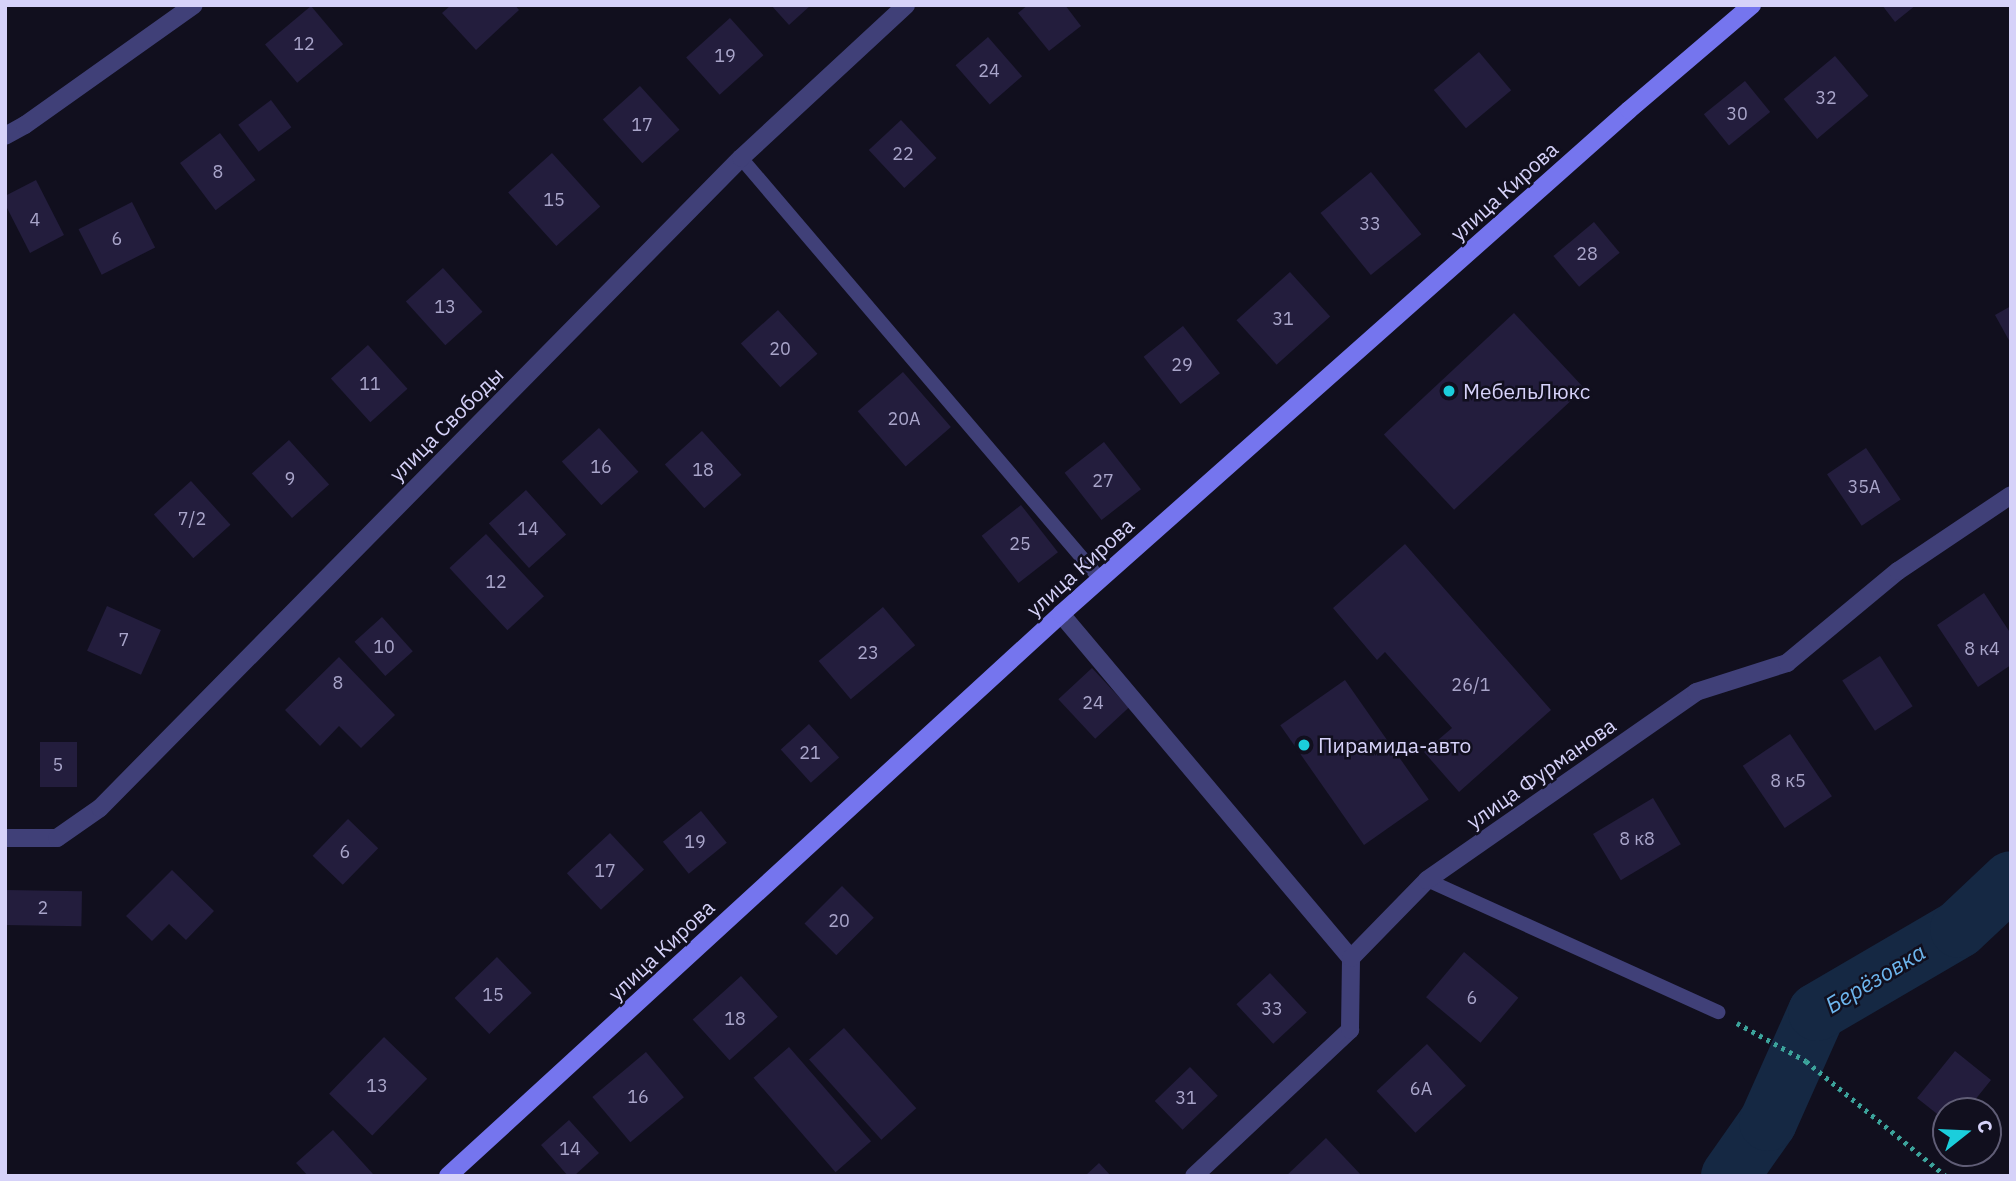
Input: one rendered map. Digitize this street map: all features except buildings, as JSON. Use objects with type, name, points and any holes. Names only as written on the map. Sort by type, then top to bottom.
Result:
[{"type":"street","points":[[5,136],[25,125],[194,5]]},
{"type":"street","name":"улица Свободы","points":[[5,838],[57,838],[100,808],[741,158],[906,5]]},
{"type":"street","name":"улица Кирова","points":[[448,1176],[1061,614],[1629,110],[1752,5]]},
{"type":"street","name":"улица Фурманова","points":[[1351,958],[1427,880],[1696,692],[1787,663],[1898,571],[2011,495]]},
{"type":"street","points":[[1061,614],[1351,958],[1350,1030],[1194,1176]]},
{"type":"lane","points":[[741,158],[1100,579]]},
{"type":"lane","points":[[1427,880],[1718,1012]]},
{"type":"path","points":[[1718,1012],[1806,1062],[1946,1176]]},
{"type":"waterway","name":"Берёзовка","points":[[1730,1176],[1768,1122],[1817,1012],[1959,929],[2011,880]]},
{"type":"place","name":"МебельЛюкс","points":[[1449,391]]},
{"type":"place","name":"Пирамида-авто","points":[[1304,745]]}]
